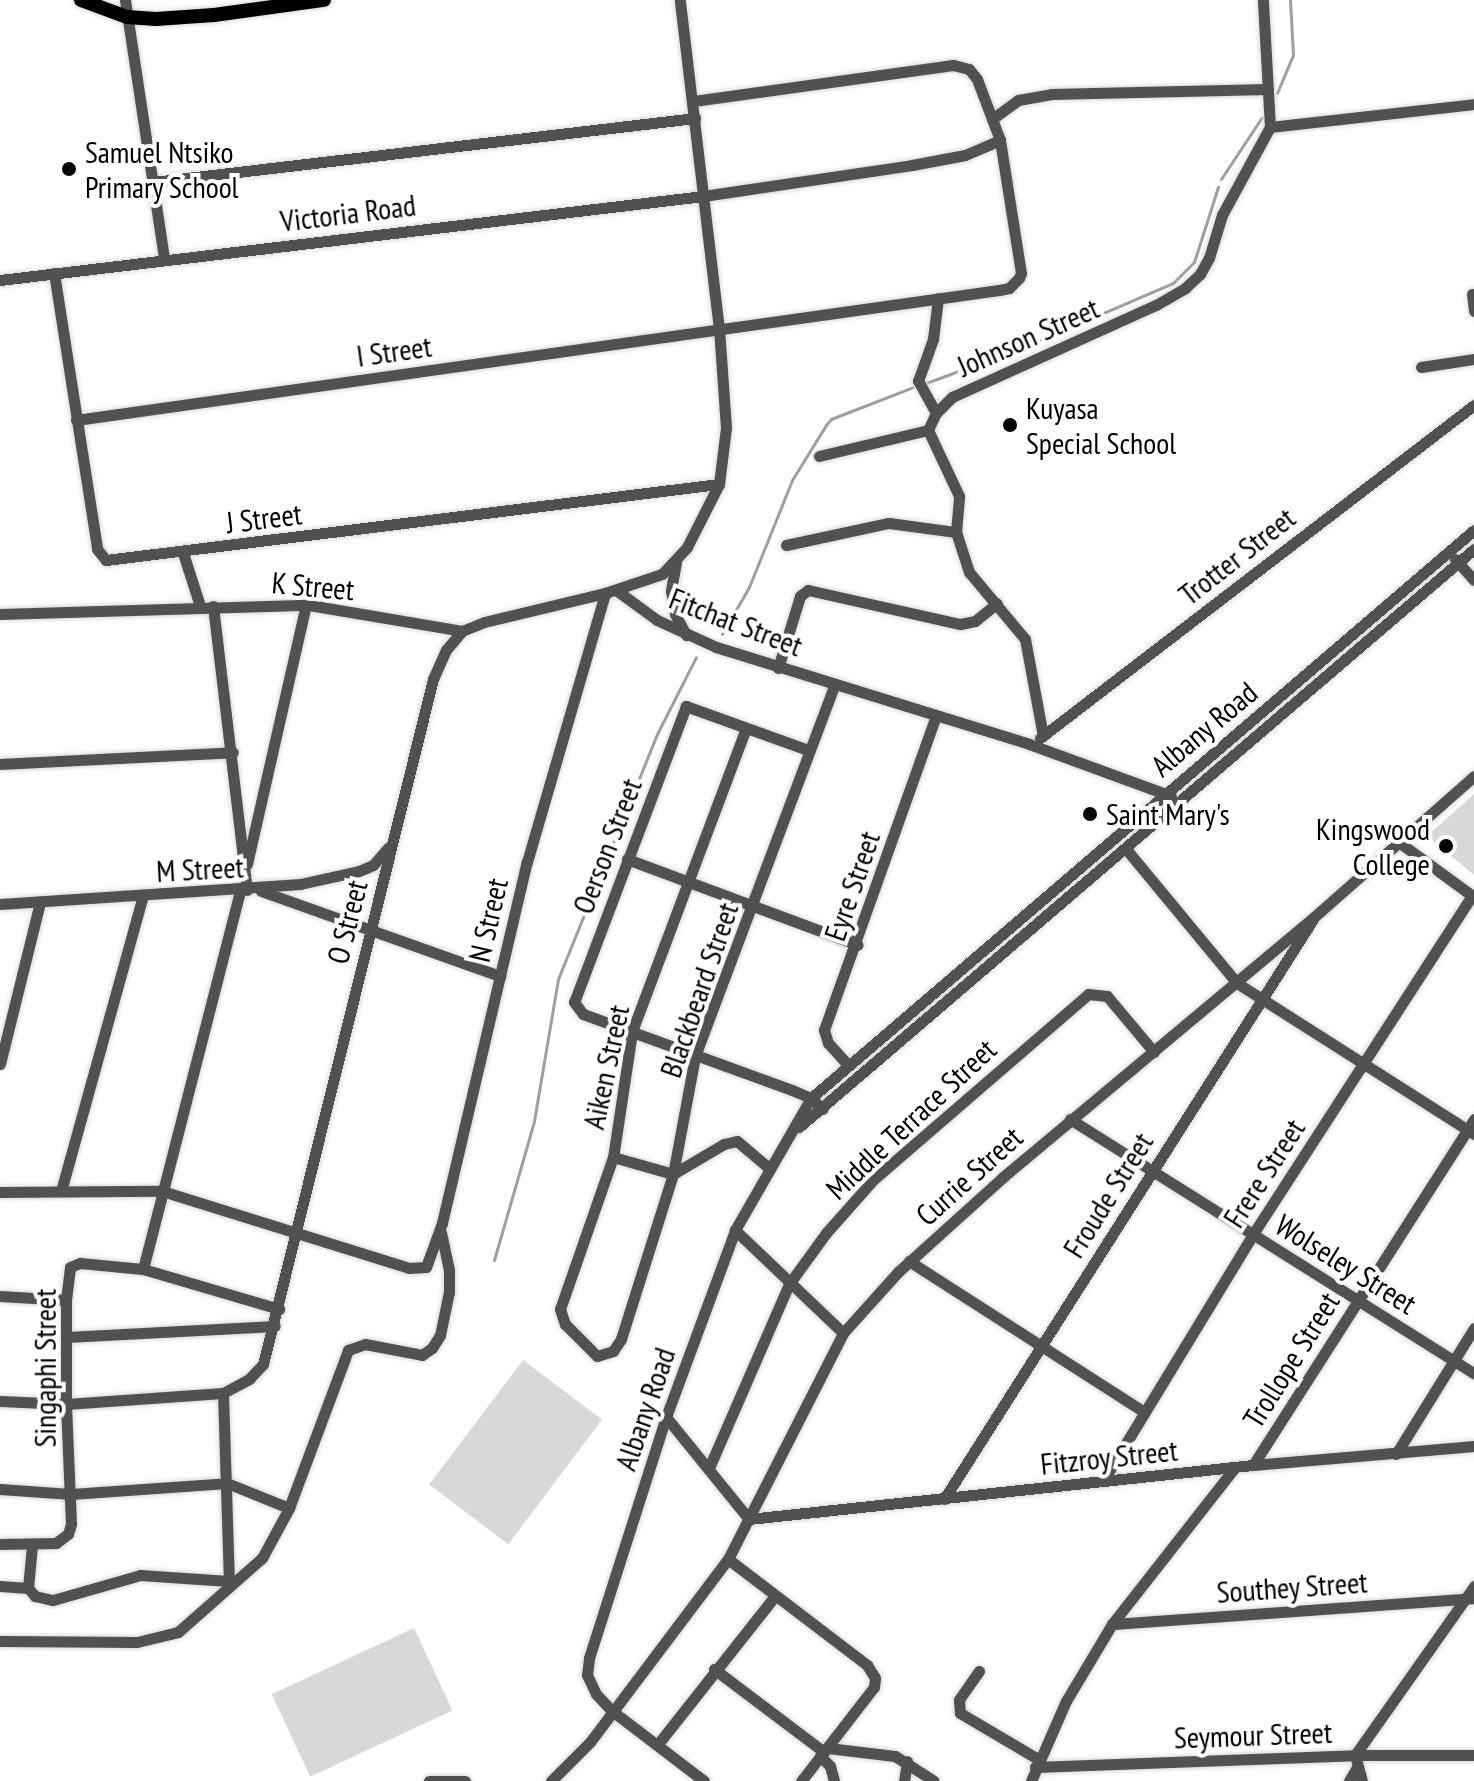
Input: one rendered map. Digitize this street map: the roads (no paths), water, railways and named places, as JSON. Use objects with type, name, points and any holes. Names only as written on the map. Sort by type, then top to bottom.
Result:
[{"type":"main road","points":[[81,0],[127,17],[181,19],[324,0]]},
{"type":"street","points":[[125,0],[164,258]]},
{"type":"street","name":"Fitchat Street","points":[[610,592],[662,574],[676,561],[694,535],[719,484],[726,428],[719,329],[680,0]]},
{"type":"street","points":[[1263,0],[1270,127],[1474,104]]},
{"type":"street","name":"I Street","points":[[76,420],[1009,288],[1021,273],[1000,140],[973,72],[953,65],[693,101]]},
{"type":"street","points":[[992,119],[1018,100],[1051,94],[1268,89]]},
{"type":"street","name":"Victoria Road","points":[[153,182],[695,118]]},
{"type":"street","name":"Johnson Street","points":[[928,430],[936,413],[952,397],[1156,305],[1185,288],[1209,258],[1222,215],[1270,127]]},
{"type":"street","name":"Victoria Road","points":[[0,280],[703,196],[912,165],[965,155],[1000,140]]},
{"type":"street","name":"J Street","points":[[54,273],[100,555],[116,561],[719,484]]},
{"type":"street","points":[[1472,294],[1474,311]]},
{"type":"street","points":[[936,413],[918,381],[933,339],[938,298]]},
{"type":"street","points":[[1421,367],[1474,359]]},
{"type":"street","name":"Trotter Street","points":[[1029,744],[1474,405]]},
{"type":"street","points":[[819,456],[928,430],[959,496],[956,532],[969,572],[1025,639],[1043,736]]},
{"type":"street","points":[[786,545],[889,523],[956,532]]},
{"type":"street","name":"Albany Road","points":[[704,1781],[612,1711],[590,1685],[589,1658],[666,1417],[735,1230],[811,1098],[1474,530]]},
{"type":"street","name":"Albany Road","points":[[795,1130],[1474,549]]},
{"type":"street","points":[[1449,552],[1474,580]]},
{"type":"street","points":[[183,553],[200,606]]},
{"type":"street","points":[[676,561],[671,591],[675,614],[686,635]]},
{"type":"street","points":[[778,668],[800,596],[808,590],[960,624],[975,621],[997,603]]},
{"type":"street","name":"Fitchat Street","points":[[610,592],[686,635],[778,668],[1029,744],[1166,792],[1179,804]]},
{"type":"street","name":"K Street","points":[[0,614],[306,605],[462,631],[484,622],[610,592]]},
{"type":"street","name":"N Street","points":[[298,1233],[409,1268],[420,1270],[431,1262],[527,862],[610,592]]},
{"type":"street","points":[[245,872],[306,605]]},
{"type":"street","points":[[143,1269],[162,1191],[248,890],[213,606]]},
{"type":"street","name":"O Street","points":[[223,1393],[256,1373],[263,1364],[275,1326],[369,930],[433,679],[446,650],[462,631]]},
{"type":"street","points":[[1313,668],[1323,679]]},
{"type":"street","name":"Blackbeard Street","points":[[603,1356],[613,1351],[621,1339],[673,1174],[695,1056],[835,684]]},
{"type":"street","name":"Oerson Street","points":[[632,1032],[583,1014],[574,1002],[627,859],[686,706],[746,728]]},
{"type":"street","name":"Eyre Street","points":[[848,1065],[828,1043],[824,1030],[858,945],[936,716]]},
{"type":"street","points":[[746,728],[808,750]]},
{"type":"street","name":"Aiken Street","points":[[603,1356],[585,1347],[565,1324],[560,1309],[613,1157],[632,1032],[746,728]]},
{"type":"street","points":[[1242,728],[1253,739]]},
{"type":"street","points":[[0,764],[233,752]]},
{"type":"street","name":"Currie Street","points":[[612,1711],[728,1559],[843,1333],[909,1261],[1070,1119],[1237,983],[1474,776]]},
{"type":"street","points":[[1400,843],[1473,897]]},
{"type":"street","name":"M Street","points":[[0,904],[248,890],[359,871],[373,865],[391,845]]},
{"type":"street","points":[[1126,849],[1237,983],[1364,1064],[1472,1127]]},
{"type":"street","points":[[627,859],[858,945]]},
{"type":"street","points":[[248,890],[500,976]]},
{"type":"street","points":[[61,1191],[143,896]]},
{"type":"street","points":[[1046,896],[1055,906]]},
{"type":"street","name":"Frere Street","points":[[1103,1481],[1253,1234],[1473,897]]},
{"type":"street","points":[[0,1064],[40,902]]},
{"type":"street","name":"Froude Street","points":[[944,1499],[1150,1172],[1264,1002],[1314,917]]},
{"type":"street","name":"Middle Terrace Street","points":[[709,1468],[789,1284],[826,1233],[874,1179],[1082,998],[1095,993],[1107,996],[1154,1052]]},
{"type":"street","points":[[902,1021],[912,1033]]},
{"type":"street","points":[[632,1032],[811,1098],[823,1109]]},
{"type":"street","name":"Wolseley Street","points":[[1070,1119],[1474,1373]]},
{"type":"street","name":"Trollope Street","points":[[1253,1465],[1357,1300],[1472,1127]]},
{"type":"street","points":[[613,1157],[673,1174],[737,1141],[770,1169]]},
{"type":"street","points":[[0,1192],[162,1191],[298,1233]]},
{"type":"street","points":[[0,1641],[137,1642],[164,1638],[187,1626],[229,1584],[262,1558],[289,1508],[348,1350],[365,1344],[422,1355],[432,1348],[440,1335],[448,1300],[449,1270],[441,1229]]},
{"type":"street","points":[[735,1230],[843,1333]]},
{"type":"street","points":[[909,1261],[1041,1349],[1143,1411]]},
{"type":"street","name":"Singaphi Street","points":[[32,1546],[56,1543],[68,1534],[71,1494],[66,1404],[66,1300],[69,1270],[73,1265],[143,1269],[279,1309]]},
{"type":"street","points":[[0,1296],[66,1300]]},
{"type":"street","points":[[67,1337],[275,1326]]},
{"type":"street","points":[[1396,1454],[1474,1328]]},
{"type":"street","points":[[0,1401],[66,1404],[223,1393],[229,1584]]},
{"type":"street","points":[[666,1417],[749,1519]]},
{"type":"street","name":"Fitzroy Street","points":[[749,1519],[1253,1465],[1474,1446]]},
{"type":"street","name":"Trollope Street","points":[[1031,1781],[1036,1763],[1066,1701],[1112,1624],[1235,1467]]},
{"type":"street","points":[[0,1489],[71,1494],[227,1483],[289,1508]]},
{"type":"street","points":[[0,1544],[32,1546],[28,1588]]},
{"type":"street","points":[[728,1559],[867,1665],[875,1678],[874,1687],[801,1781]]},
{"type":"street","points":[[0,1586],[28,1588],[35,1596],[53,1600],[140,1575],[229,1584]]},
{"type":"street","points":[[1349,1781],[1356,1761],[1470,1598],[1474,1586]]},
{"type":"street","points":[[658,1744],[714,1669],[774,1597]]},
{"type":"street","name":"Southey Street","points":[[1112,1624],[1470,1598]]},
{"type":"street","points":[[714,1669],[824,1752],[834,1781]]},
{"type":"street","points":[[979,1671],[959,1700],[960,1713],[1036,1763]]},
{"type":"street","points":[[551,1781],[570,1765],[612,1711]]},
{"type":"street","points":[[824,1752],[884,1753],[907,1761],[934,1781]]},
{"type":"street","name":"Seymour Street","points":[[1036,1763],[1356,1761],[1474,1755]]},
{"type":"street","points":[[904,1781],[907,1761]]},
{"type":"street","points":[[1356,1761],[1362,1781]]},
{"type":"street","points":[[685,1781],[686,1768]]},
{"type":"street","points":[[429,1781],[465,1781]]},
{"type":"waterway","points":[[1277,93],[1293,55],[1290,0]]},
{"type":"waterway","points":[[1221,179],[1262,117]]},
{"type":"waterway","points":[[926,383],[1029,345],[1173,283],[1194,262],[1218,187]]},
{"type":"waterway","points":[[722,634],[749,587],[792,480],[826,425],[831,419],[913,387]]},
{"type":"waterway","points":[[494,1260],[534,1121],[558,979],[657,734],[696,657]]},
{"type":"place","name":"Samuel Ntsiko Primary School","points":[[69,169]]},
{"type":"place","name":"Kuyasa Special School","points":[[1010,425]]},
{"type":"place","name":"Saint Mary's","points":[[1090,814]]},
{"type":"place","name":"Kingswood College","points":[[1446,846]]}]
